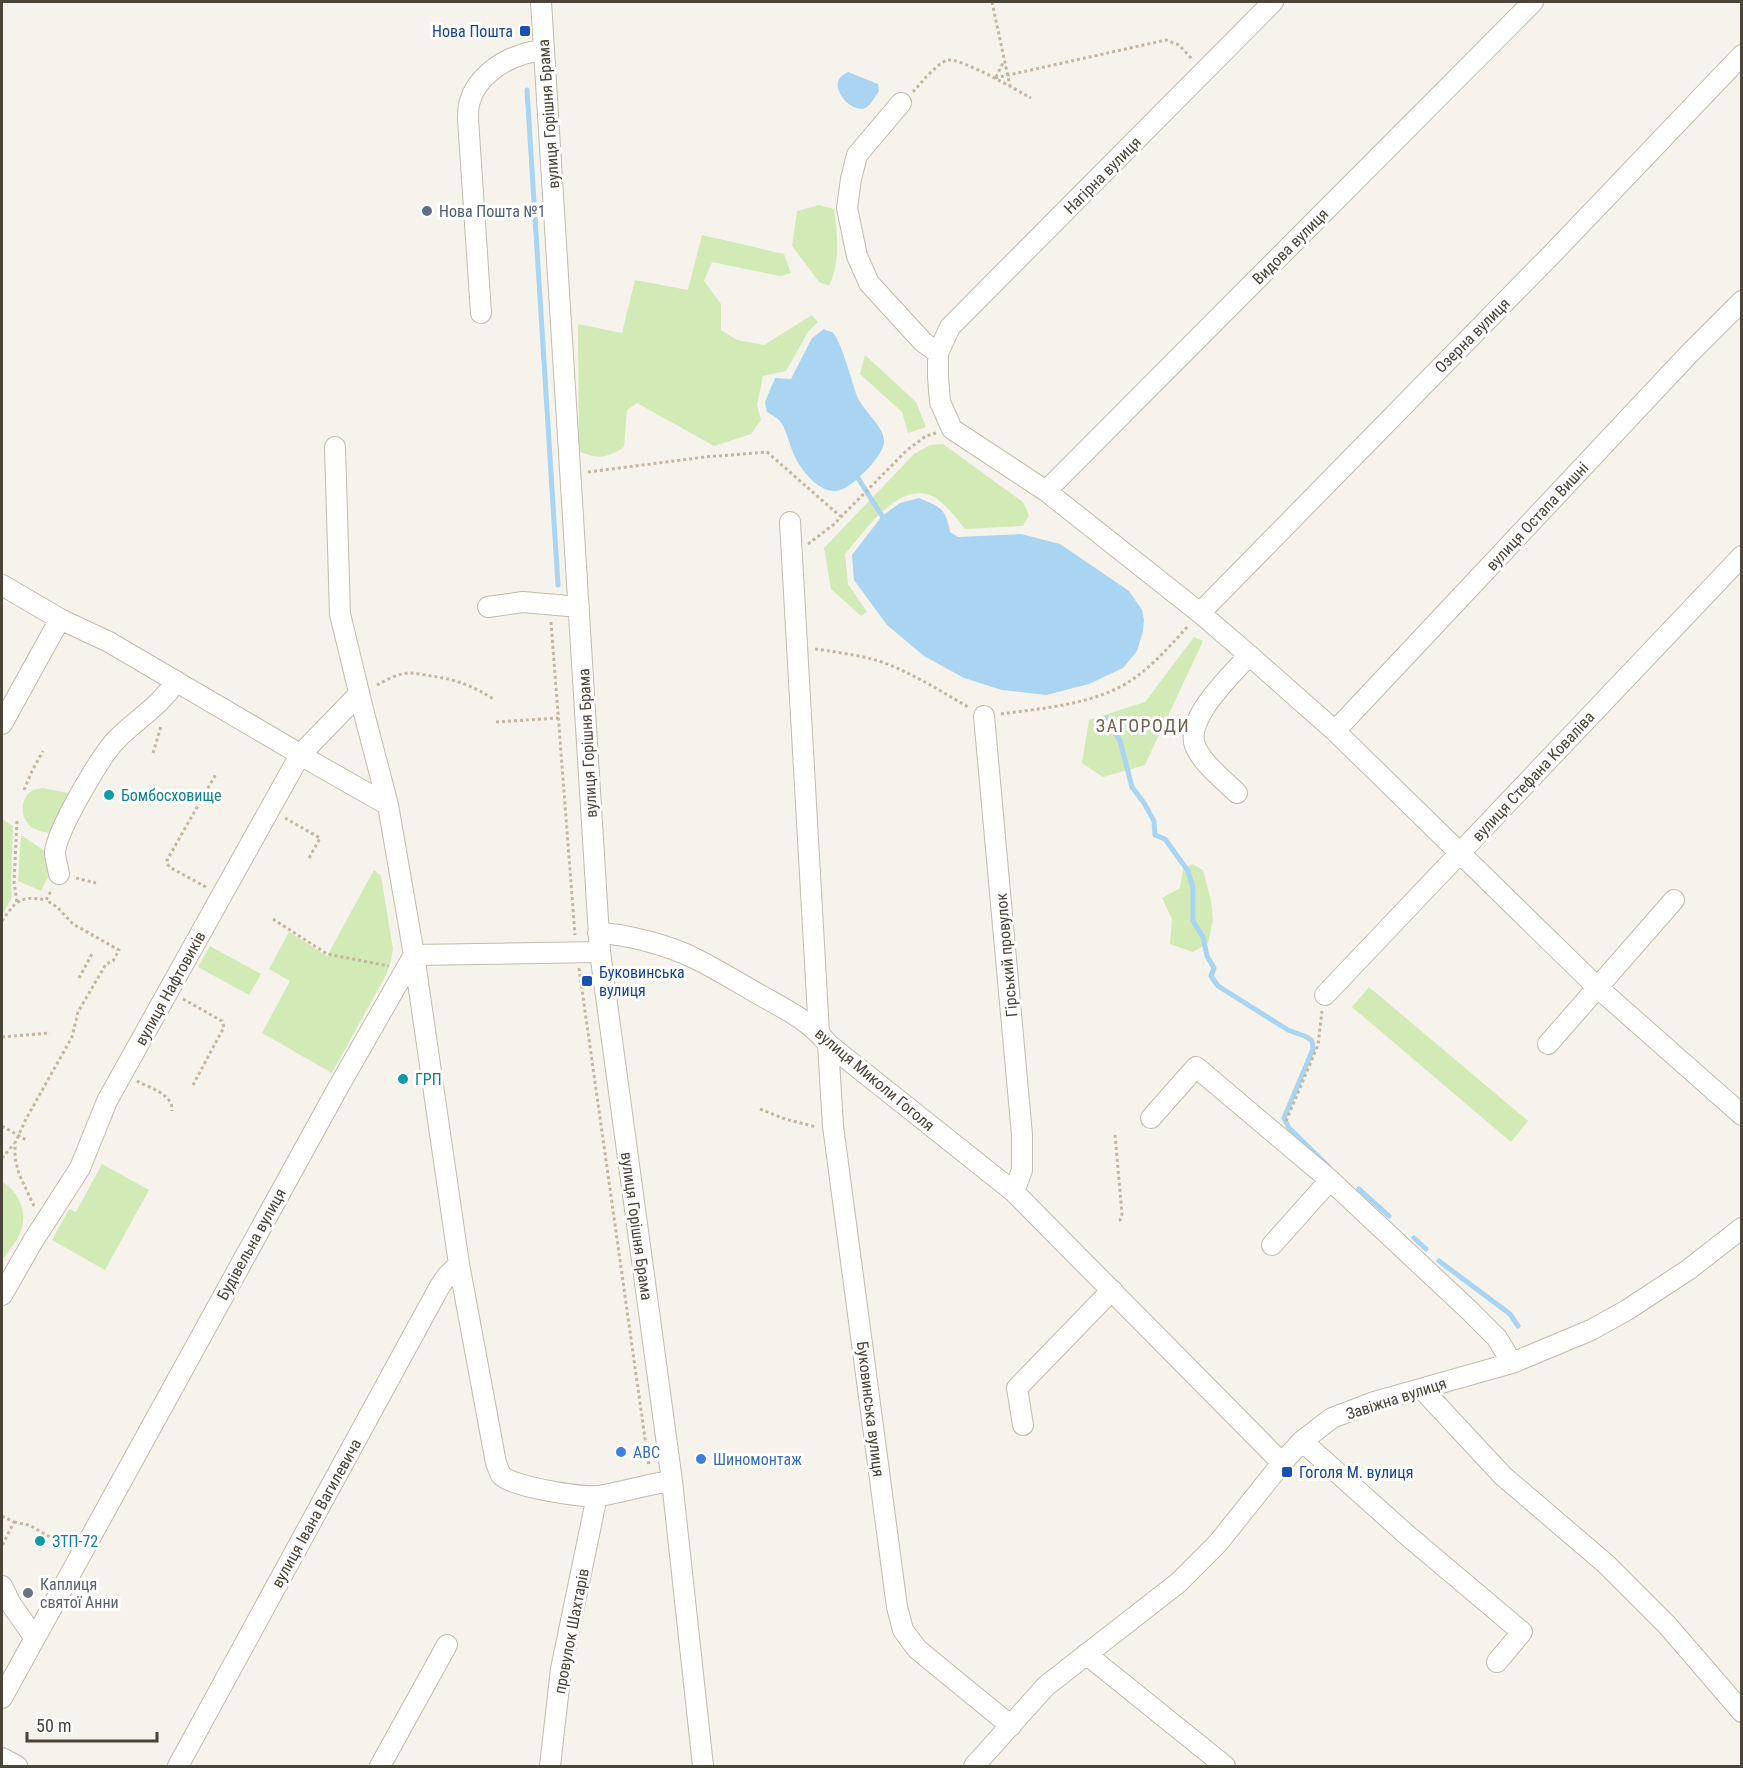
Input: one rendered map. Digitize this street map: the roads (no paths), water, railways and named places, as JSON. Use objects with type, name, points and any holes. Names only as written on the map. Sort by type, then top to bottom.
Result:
[{"type":"street","name":"вулиця Горішня Брама","points":[[541,2],[599,942],[672,1481],[703,1767]]},
{"type":"street","name":"Нагірна вулиця","points":[[938,353],[950,327],[1274,2]]},
{"type":"street","name":"Видова вулиця","points":[[1046,491],[1533,2]]},
{"type":"street","points":[[481,313],[468,119],[470,100],[476,87],[504,62],[521,55],[544,50]]},
{"type":"street","name":"Озерна вулиця","points":[[1200,613],[1547,260],[1742,55]]},
{"type":"street","points":[[901,104],[857,155],[850,179],[847,208],[857,256],[869,283],[923,342],[938,353],[940,402],[952,429],[1046,491],[1250,655],[1335,731],[1597,987],[1742,1115]]},
{"type":"street","name":"вулиця Остапа Вишні","points":[[1335,731],[1688,355],[1742,302]]},
{"type":"street","points":[[335,447],[340,615],[388,805],[410,961],[459,1264],[496,1463],[500,1474],[511,1482],[540,1490],[597,1496],[672,1481]]},
{"type":"street","name":"Буковинська вулиця","points":[[790,522],[823,1038],[897,1607],[903,1630],[916,1649],[1011,1726]]},
{"type":"street","name":"вулиця Стефана Коваліва","points":[[1324,995],[1742,556]]},
{"type":"street","points":[[2,585],[60,619],[109,642],[388,805]]},
{"type":"street","points":[[488,607],[523,602],[579,607]]},
{"type":"street","points":[[2,724],[60,619]]},
{"type":"street","points":[[1237,793],[1205,762],[1195,746],[1192,732],[1198,715],[1250,655]]},
{"type":"street","points":[[59,874],[55,853],[57,842],[83,789],[115,741],[170,692],[176,681]]},
{"type":"street","name":"вулиця Нафтовиків","points":[[2,1295],[39,1231],[80,1168],[99,1118],[122,1073],[300,755],[359,694]]},
{"type":"street","name":"Гірський провулок","points":[[984,716],[1022,1135],[1022,1170],[1014,1192]]},
{"type":"street","points":[[1548,1044],[1674,900]]},
{"type":"street","name":"вулиця Миколи Гоголя","points":[[599,942],[612,933],[646,941],[694,958],[801,1018],[1014,1192],[1282,1463]]},
{"type":"street","points":[[410,961],[599,942]]},
{"type":"street","name":"Будівельна вулиця","points":[[2,1698],[410,961]]},
{"type":"street","points":[[1151,1118],[1197,1067],[1330,1180],[1497,1338],[1512,1363]]},
{"type":"street","points":[[1272,1245],[1330,1180]]},
{"type":"street","name":"Завіжна вулиця","points":[[974,1767],[1046,1686],[1178,1583],[1218,1543],[1302,1441],[1332,1419],[1374,1402],[1512,1363],[1591,1330],[1627,1310],[1688,1270],[1742,1228]]},
{"type":"street","name":"вулиця Івана Вагилевича","points":[[178,1767],[440,1286],[459,1264]]},
{"type":"street","points":[[1023,1425],[1017,1388],[1112,1290]]},
{"type":"street","points":[[1422,1389],[1503,1476],[1606,1564],[1667,1625],[1742,1712]]},
{"type":"street","points":[[1302,1441],[1407,1535],[1522,1632],[1497,1662]]},
{"type":"street","name":"провулок Шахтарів","points":[[550,1767],[561,1669],[597,1496]]},
{"type":"street","points":[[2,1586],[10,1604],[34,1637]]},
{"type":"street","points":[[380,1767],[447,1645]]},
{"type":"street","points":[[1086,1654],[1225,1767]]},
{"type":"street","points":[[2,1758],[17,1767]]},
{"type":"water","points":[[848,72],[878,84],[879,91],[867,107],[856,108],[841,95],[838,83],[841,77]]},
{"type":"water","points":[[824,329],[835,336],[843,352],[857,396],[881,431],[884,442],[879,454],[861,475],[848,486],[836,491],[821,487],[808,477],[795,457],[781,423],[767,412],[765,402],[775,378],[791,379],[812,338]]},
{"type":"water","points":[[919,498],[941,509],[950,532],[958,537],[1021,534],[1060,544],[1129,591],[1142,610],[1144,620],[1137,651],[1123,668],[1089,684],[1046,695],[1002,690],[964,678],[924,656],[887,625],[854,580],[852,555],[882,516],[900,503]]},
{"type":"waterway","points":[[527,90],[558,585]]},
{"type":"waterway","points":[[858,478],[887,521]]},
{"type":"waterway","points":[[1107,718],[1120,741],[1132,787],[1154,821],[1155,835],[1165,839],[1188,871],[1193,888],[1193,921],[1203,937],[1207,956],[1214,968],[1211,976],[1218,986],[1288,1030],[1312,1041],[1313,1049],[1284,1118],[1289,1128],[1329,1167]]},
{"type":"waterway","points":[[1359,1189],[1389,1216]]},
{"type":"waterway","points":[[1414,1238],[1426,1249]]},
{"type":"waterway","points":[[1439,1261],[1510,1314],[1518,1326]]},
{"type":"place","name":"Нова Пошта","points":[[525,31]]},
{"type":"place","name":"Нова Пошта №1","points":[[427,211]]},
{"type":"place","name":"Бомбосховище","points":[[109,795]]},
{"type":"place","name":"Буковинська вулиця","points":[[587,981]]},
{"type":"place","name":"ГРП","points":[[403,1079]]},
{"type":"place","name":"ABC","points":[[621,1452]]},
{"type":"place","name":"Шиномонтаж","points":[[701,1459]]},
{"type":"place","name":"Гоголя М. вулиця","points":[[1287,1472]]},
{"type":"place","name":"ЗТП-72","points":[[40,1541]]},
{"type":"place","name":"Каплиця святої Анни","points":[[28,1593]]},
{"type":"district","name":"ЗАГОРОДИ","points":[[1143,726]]}]
